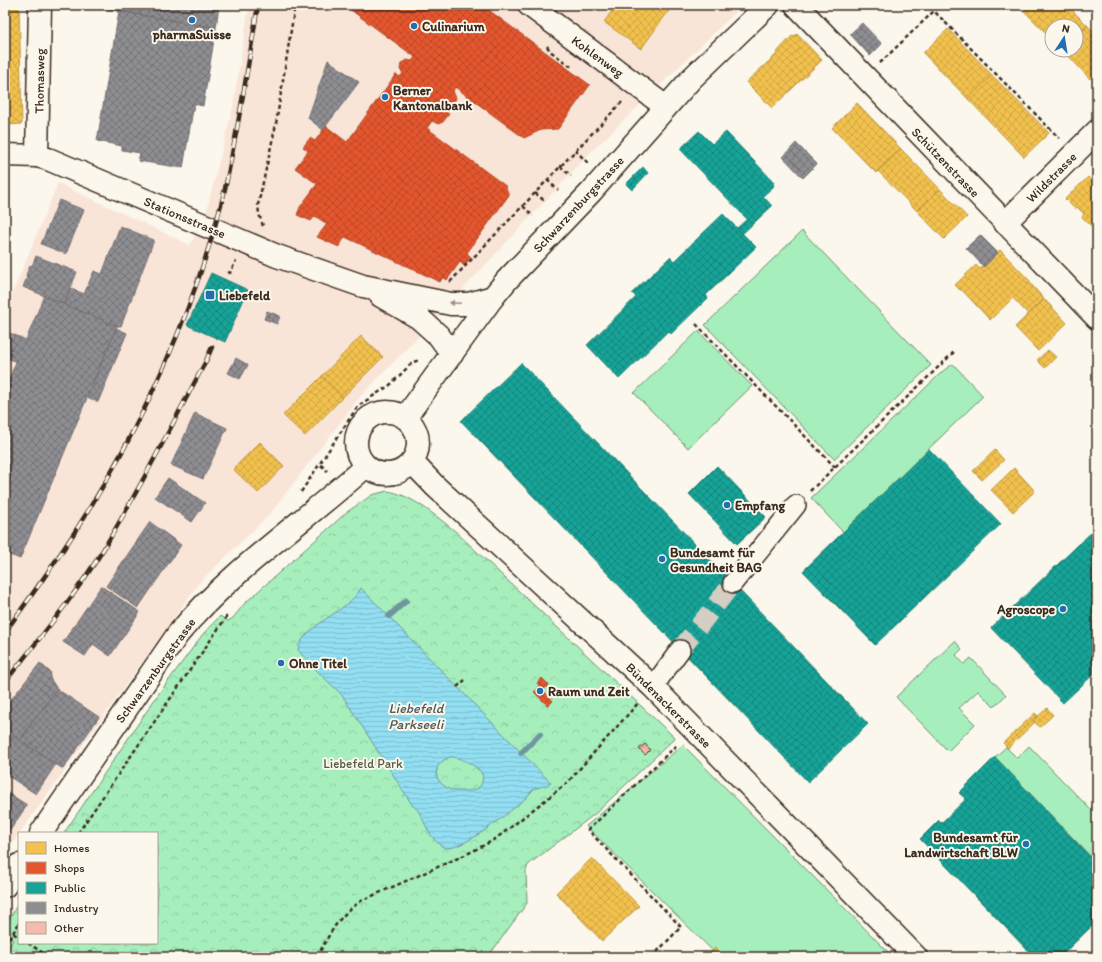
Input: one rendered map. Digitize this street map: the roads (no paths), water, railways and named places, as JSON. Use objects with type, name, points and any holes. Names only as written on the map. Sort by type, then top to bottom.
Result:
[{"type":"street","name":"Thomasweg","points":[[37,156],[40,5]]},
{"type":"street","name":"Kohlenweg","points":[[529,5],[666,107]]},
{"type":"street","name":"Schwarzenburgstrasse","points":[[405,418],[507,280],[591,192],[692,78],[768,5]]},
{"type":"street","name":"Schützenstrasse","points":[[796,5],[1097,318]]},
{"type":"street","name":"Wildstrasse","points":[[1005,223],[1097,131]]},
{"type":"street","name":"Stationsstrasse","points":[[5,155],[37,156],[48,159],[277,256],[363,286],[451,304],[468,304],[493,297]]},
{"type":"street","name":"Stationsstrasse","points":[[363,286],[419,318],[439,336],[452,354]]},
{"type":"street","points":[[386,412],[396,413],[405,418],[412,425],[417,434],[418,444],[416,454],[412,462],[404,469],[389,474],[374,471],[366,466],[356,448],[360,428],[367,420],[376,414],[386,412]]},
{"type":"street","name":"Bündenackerstrasse","points":[[412,462],[435,486],[653,687],[916,957]]},
{"type":"street","name":"Schwarzenburgstrasse","points":[[42,832],[178,634],[192,617],[242,570],[366,466]]},
{"type":"street","points":[[733,583],[796,505]]},
{"type":"street","points":[[653,687],[680,650]]},
{"type":"street","points":[[5,886],[18,866]]},
{"type":"water","name":"Liebefeld Parkseeli","points":[[361,588],[551,783],[534,789],[526,798],[510,811],[486,830],[473,838],[451,848],[443,847],[439,844],[426,827],[419,812],[411,803],[342,695],[310,664],[298,650],[301,641],[308,633],[347,604]],"holes":[[[453,757],[468,762],[480,771],[483,779],[478,788],[467,791],[454,791],[439,781],[436,772],[437,768],[444,760]]]},
{"type":"waterway","points":[[389,616],[406,601]]},
{"type":"waterway","points":[[521,753],[540,734]]},
{"type":"tunnel","points":[[680,650],[733,583]]},
{"type":"railway","points":[[5,632],[64,548],[105,482],[146,405],[181,325],[197,284],[210,243],[229,172],[258,5]]},
{"type":"railway","points":[[5,682],[68,601],[103,550],[143,480],[212,347]]},
{"type":"place","name":"pharmaSuisse","points":[[192,20]]},
{"type":"place","name":"Culinarium","points":[[414,26]]},
{"type":"place","name":"Berner Kantonalbank","points":[[385,97]]},
{"type":"place","name":"Liebefeld","points":[[210,295]]},
{"type":"place","name":"Empfang","points":[[727,505]]},
{"type":"place","name":"Bundesamt für Gesundheit BAG","points":[[662,559]]},
{"type":"place","name":"Agroscope","points":[[1063,609]]},
{"type":"place","name":"Ohne Titel","points":[[281,663]]},
{"type":"place","name":"Raum und Zeit","points":[[540,691]]},
{"type":"place","name":"Bundesamt für Landwirtschaft BLW","points":[[1026,844]]},
{"type":"park label","name":"Liebefeld Park","points":[[363,763]]}]
